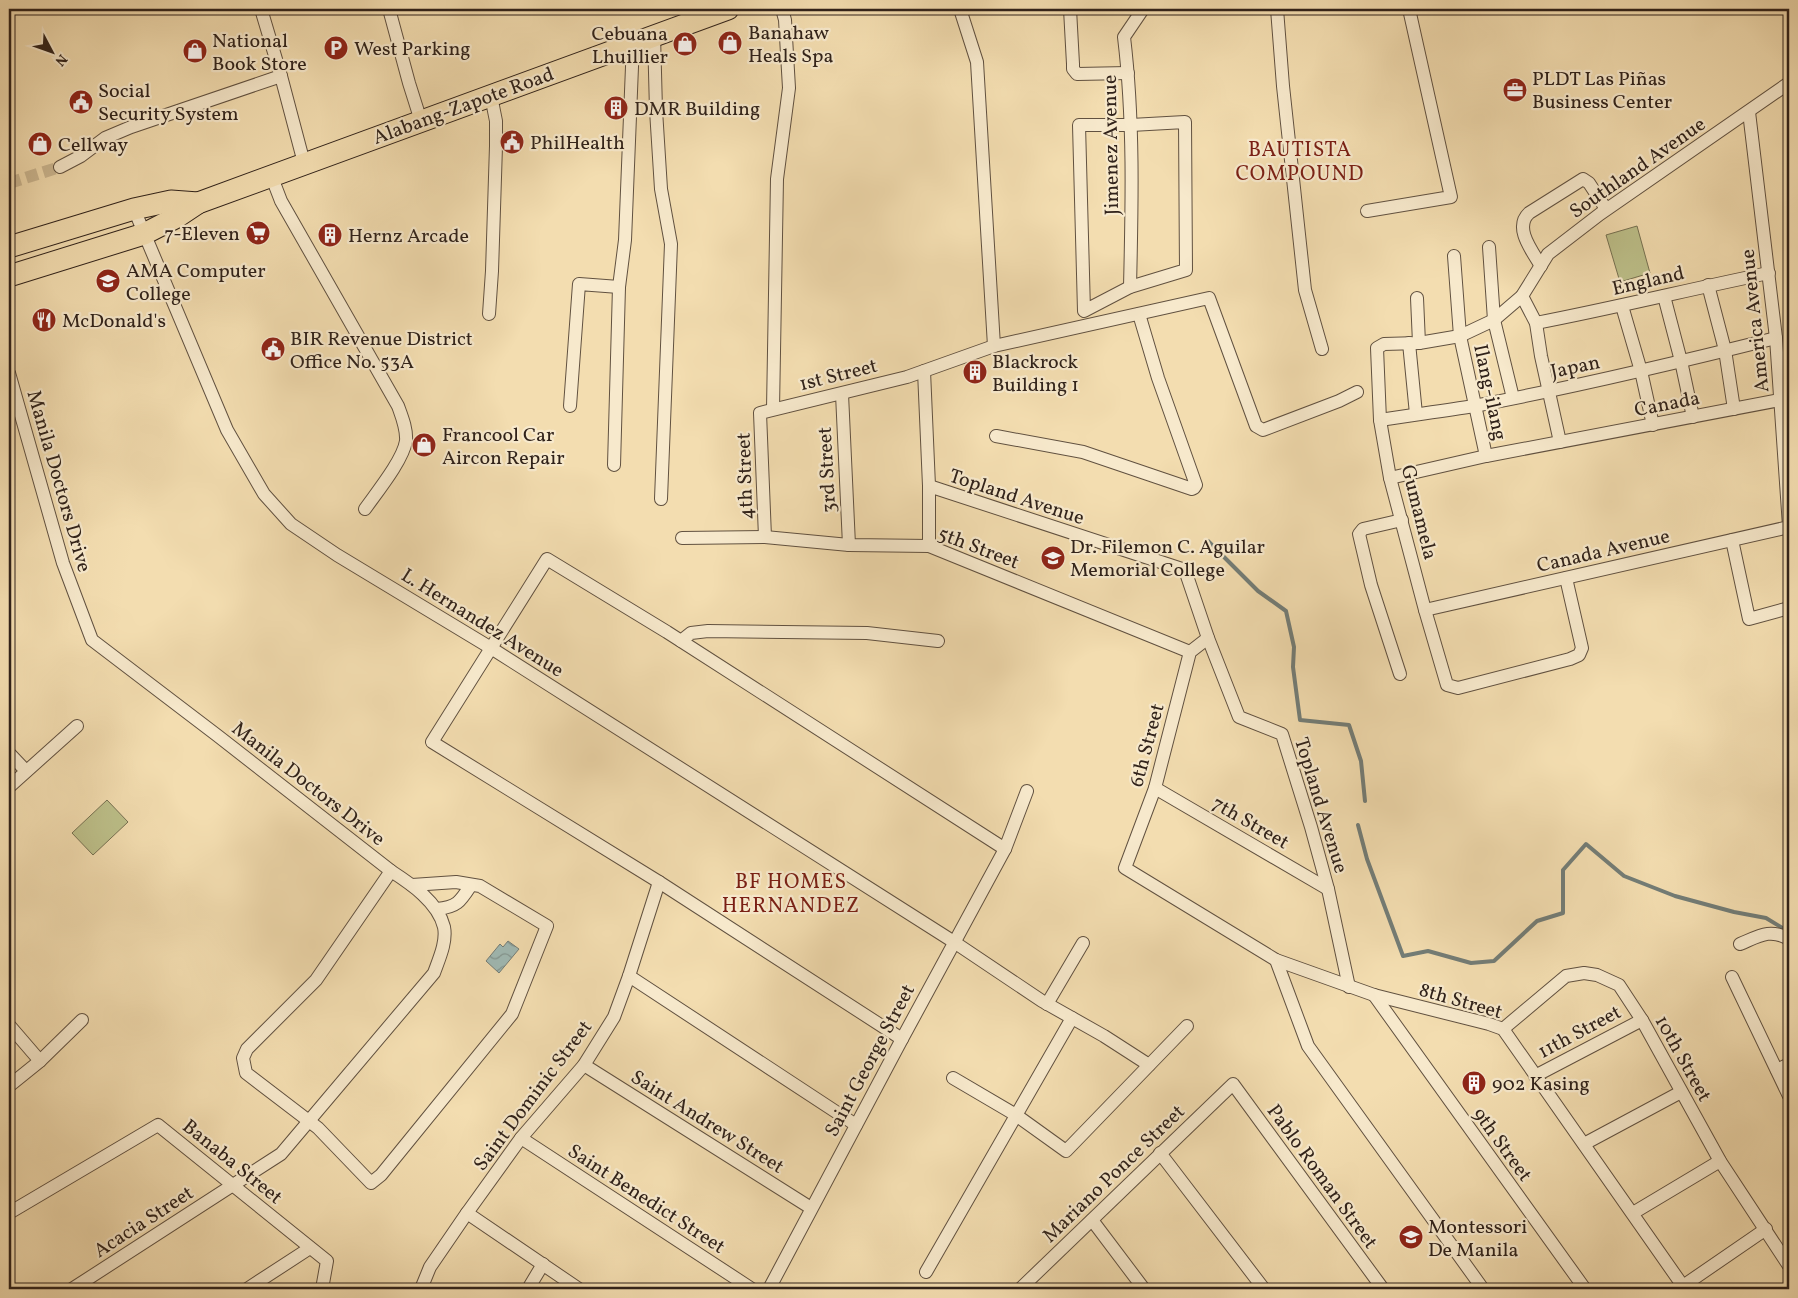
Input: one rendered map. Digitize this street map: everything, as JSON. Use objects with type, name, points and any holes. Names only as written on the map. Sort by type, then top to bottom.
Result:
[{"type":"highway","name":"Alabang-Zapote Road","points":[[9,276],[144,234],[177,217],[198,203],[633,42],[728,9]]},
{"type":"highway","name":"Alabang-Zapote Road","points":[[9,247],[134,209],[171,201],[198,203]]},
{"type":"street","points":[[261,9],[304,163]]},
{"type":"street","points":[[389,9],[408,83],[421,121]]},
{"type":"street","name":"4th Street","points":[[765,537],[766,411],[777,179],[790,88],[785,20],[782,9]]},
{"type":"street","points":[[960,9],[977,62],[994,346]]},
{"type":"street","points":[[1070,9],[1072,64],[1075,72],[1077,74],[1102,75],[1128,73]]},
{"type":"street","name":"Jimenez Avenue","points":[[1130,287],[1131,126],[1124,37],[1144,9]]},
{"type":"street","points":[[1277,9],[1283,86],[1305,290],[1322,349]]},
{"type":"street","points":[[1367,211],[1451,196],[1409,9]]},
{"type":"street","points":[[654,35],[661,189],[672,244],[661,499]]},
{"type":"street","points":[[614,465],[619,287],[625,240],[633,42]]},
{"type":"street","points":[[60,167],[81,156],[105,138],[131,126],[281,76]]},
{"type":"street","name":"Southland Avenue","points":[[1377,348],[1384,344],[1414,343],[1460,336],[1494,320],[1522,296],[1548,254],[1606,209],[1789,83]]},
{"type":"street","points":[[488,314],[492,271],[496,146],[496,121],[491,96]]},
{"type":"street","name":"America Avenue","points":[[1749,112],[1776,338],[1789,527]]},
{"type":"street","points":[[1185,122],[1186,270],[1130,287],[1084,311],[1079,125],[1131,126],[1185,122]]},
{"type":"street","points":[[271,175],[281,201],[398,406],[404,424],[406,441],[400,458],[365,509]]},
{"type":"street","points":[[1541,266],[1522,227],[1524,218],[1529,213],[1582,179],[1589,183],[1606,209]]},
{"type":"street","name":"L. Hernandez Avenue","points":[[134,209],[227,430],[264,494],[291,524],[338,555],[491,648],[954,942],[1047,1004],[1104,1036],[1149,1065]]},
{"type":"street","points":[[1489,247],[1494,320],[1513,398]]},
{"type":"street","name":"Ilang-ilang","points":[[1454,256],[1460,336],[1486,456]]},
{"type":"street","name":"England","points":[[1536,323],[1769,273]]},
{"type":"street","points":[[570,406],[579,284],[619,287]]},
{"type":"street","points":[[1708,285],[1725,350],[1734,409]]},
{"type":"street","points":[[1522,296],[1536,323],[1541,356],[1560,442]]},
{"type":"street","points":[[1664,296],[1693,417]]},
{"type":"street","points":[[924,371],[994,346],[1209,298],[1256,426],[1260,430],[1339,401],[1357,392]]},
{"type":"street","points":[[1416,414],[1414,343],[1417,298]]},
{"type":"street","points":[[1622,306],[1641,371],[1653,424]]},
{"type":"street","points":[[996,436],[1083,452],[1192,489],[1194,488],[1196,485],[1158,378],[1139,314]]},
{"type":"street","name":"Japan","points":[[1380,420],[1475,406],[1549,391],[1681,362],[1776,338]]},
{"type":"street","name":"Gumamela","points":[[1377,348],[1380,420],[1390,478],[1446,682],[1452,688],[1458,688],[1579,655],[1582,648],[1566,578]]},
{"type":"street","name":"1st Street","points":[[766,411],[842,394],[924,371]]},
{"type":"street","name":"Topland Avenue","points":[[924,371],[930,486],[1185,570],[1208,638],[1239,717],[1282,734],[1328,889],[1350,987]]},
{"type":"street","name":"Manila Doctors Drive","points":[[9,373],[63,563],[92,640],[391,871],[412,885],[437,910],[444,928],[442,952],[434,972],[310,1122],[281,1154],[235,1185]]},
{"type":"street","name":"3rd Street","points":[[842,394],[848,545]]},
{"type":"street","name":"Canada","points":[[1390,478],[1486,456],[1780,400]]},
{"type":"street","points":[[928,546],[930,486]]},
{"type":"street","points":[[1400,674],[1371,585],[1359,534],[1362,529],[1402,520]]},
{"type":"street","name":"Canada Avenue","points":[[1425,610],[1789,527]]},
{"type":"street","name":"5th Street","points":[[682,538],[765,537],[848,545],[928,546],[1190,652]]},
{"type":"street","points":[[1732,540],[1749,619],[1789,608]]},
{"type":"street","points":[[902,1039],[659,882],[432,742],[546,559],[681,641],[1005,849]]},
{"type":"street","points":[[681,641],[691,634],[708,631],[861,633],[938,641]]},
{"type":"street","points":[[1190,652],[1208,638]]},
{"type":"street","name":"6th Street","points":[[1125,868],[1155,788],[1190,652]]},
{"type":"street","points":[[9,787],[77,726]]},
{"type":"street","points":[[9,752],[26,771]]},
{"type":"street","name":"7th Street","points":[[1155,788],[1328,889]]},
{"type":"street","name":"Saint George Street","points":[[768,1289],[1005,849],[1027,791]]},
{"type":"street","name":"8th Street","points":[[1125,868],[1276,960],[1374,995],[1503,1029],[1684,1288]]},
{"type":"street","points":[[391,871],[316,980],[247,1048],[243,1058],[246,1073],[310,1122],[371,1183],[381,1175],[512,1014],[552,923],[480,886],[456,882],[412,885]]},
{"type":"street","name":"Saint Dominic Street","points":[[421,1289],[430,1267],[467,1213],[522,1138],[584,1065],[614,1017],[659,882]]},
{"type":"street","points":[[437,910],[448,908],[460,902],[471,885]]},
{"type":"street","points":[[1740,944],[1774,932],[1782,934],[1789,939]]},
{"type":"street","points":[[1047,1004],[1083,943]]},
{"type":"street","points":[[1276,960],[1308,1046],[1483,1289]]},
{"type":"street","name":"10th Street","points":[[1503,1029],[1566,976],[1584,973],[1597,975],[1619,985],[1642,1020],[1720,1161],[1789,1266]]},
{"type":"street","points":[[629,976],[856,1125]]},
{"type":"street","points":[[1732,977],[1789,1096]]},
{"type":"street","name":"9th Street","points":[[1374,995],[1584,1289]]},
{"type":"street","points":[[926,1272],[1072,1018]]},
{"type":"street","points":[[9,1086],[40,1061],[82,1020]]},
{"type":"street","name":"11th Street","points":[[1535,1076],[1642,1020]]},
{"type":"street","points":[[9,1025],[40,1061]]},
{"type":"street","points":[[952,1078],[1016,1115],[1066,1151],[1187,1026]]},
{"type":"street","points":[[1777,1070],[1789,1064]]},
{"type":"street","name":"Saint Andrew Street","points":[[584,1065],[811,1208]]},
{"type":"street","name":"Mariano Ponce Street","points":[[1020,1289],[1233,1084]]},
{"type":"street","name":"Pablo Roman Street","points":[[1233,1084],[1383,1289]]},
{"type":"street","points":[[1584,1144],[1681,1092]]},
{"type":"street","name":"Banaba Street","points":[[9,1213],[158,1125],[235,1185],[327,1261],[322,1289]]},
{"type":"street","name":"Saint Benedict Street","points":[[522,1138],[752,1289]]},
{"type":"street","points":[[1160,1153],[1264,1289]]},
{"type":"street","points":[[1633,1213],[1720,1161]]},
{"type":"street","name":"Acacia Street","points":[[72,1289],[235,1185]]},
{"type":"street","points":[[467,1213],[579,1289]]},
{"type":"street","points":[[1092,1220],[1144,1289]]},
{"type":"street","points":[[1684,1288],[1766,1229]]},
{"type":"street","points":[[246,1289],[310,1248]]},
{"type":"street","points":[[528,1289],[543,1264]]},
{"type":"green space","points":[[1637,226],[1650,273],[1620,282],[1606,235]]},
{"type":"green space","points":[[107,800],[128,822],[93,855],[72,833]]},
{"type":"water","points":[[508,941],[519,949],[499,973],[486,961],[500,944],[503,947]]},
{"type":"waterway","points":[[1208,541],[1258,591],[1286,611],[1294,647],[1293,667],[1300,720],[1349,725],[1361,761],[1365,801]]},
{"type":"waterway","points":[[1358,825],[1367,859],[1403,956],[1428,951],[1471,963],[1494,961],[1537,921],[1563,913],[1563,870],[1586,844],[1624,876],[1675,896],[1734,912],[1766,918],[1789,932]]},
{"type":"tunnel","points":[[9,183],[60,167]]},
{"type":"place","name":"Banahaw Heals Spa","points":[[730,43]]},
{"type":"place","name":"Cebuana Lhuillier","points":[[685,44]]},
{"type":"place","name":"West Parking","points":[[336,48]]},
{"type":"place","name":"National Book Store","points":[[195,51]]},
{"type":"place","name":"PLDT Las Piñas Business Center","points":[[1515,90]]},
{"type":"place","name":"Social Security System","points":[[81,102]]},
{"type":"place","name":"DMR Building","points":[[616,108]]},
{"type":"place","name":"PhilHealth","points":[[512,142]]},
{"type":"place","name":"Cellway","points":[[40,144]]},
{"type":"place","name":"7-Eleven","points":[[258,233]]},
{"type":"place","name":"Hernz Arcade","points":[[330,235]]},
{"type":"place","name":"AMA Computer College","points":[[108,281]]},
{"type":"place","name":"McDonald's","points":[[44,320]]},
{"type":"place","name":"BIR Revenue District Office No. 53A","points":[[273,349]]},
{"type":"place","name":"Blackrock Building 1","points":[[975,372]]},
{"type":"place","name":"Francool Car Aircon Repair","points":[[424,445]]},
{"type":"place","name":"Dr. Filemon C. Aguilar Memorial College","points":[[1053,558]]},
{"type":"place","name":"902 Kasing","points":[[1474,1083]]},
{"type":"place","name":"Montessori De Manila","points":[[1411,1237]]},
{"type":"district","name":"BAUTISTA COMPOUND","points":[[1300,161]]},
{"type":"district","name":"BF HOMES HERNANDEZ","points":[[791,893]]}]
